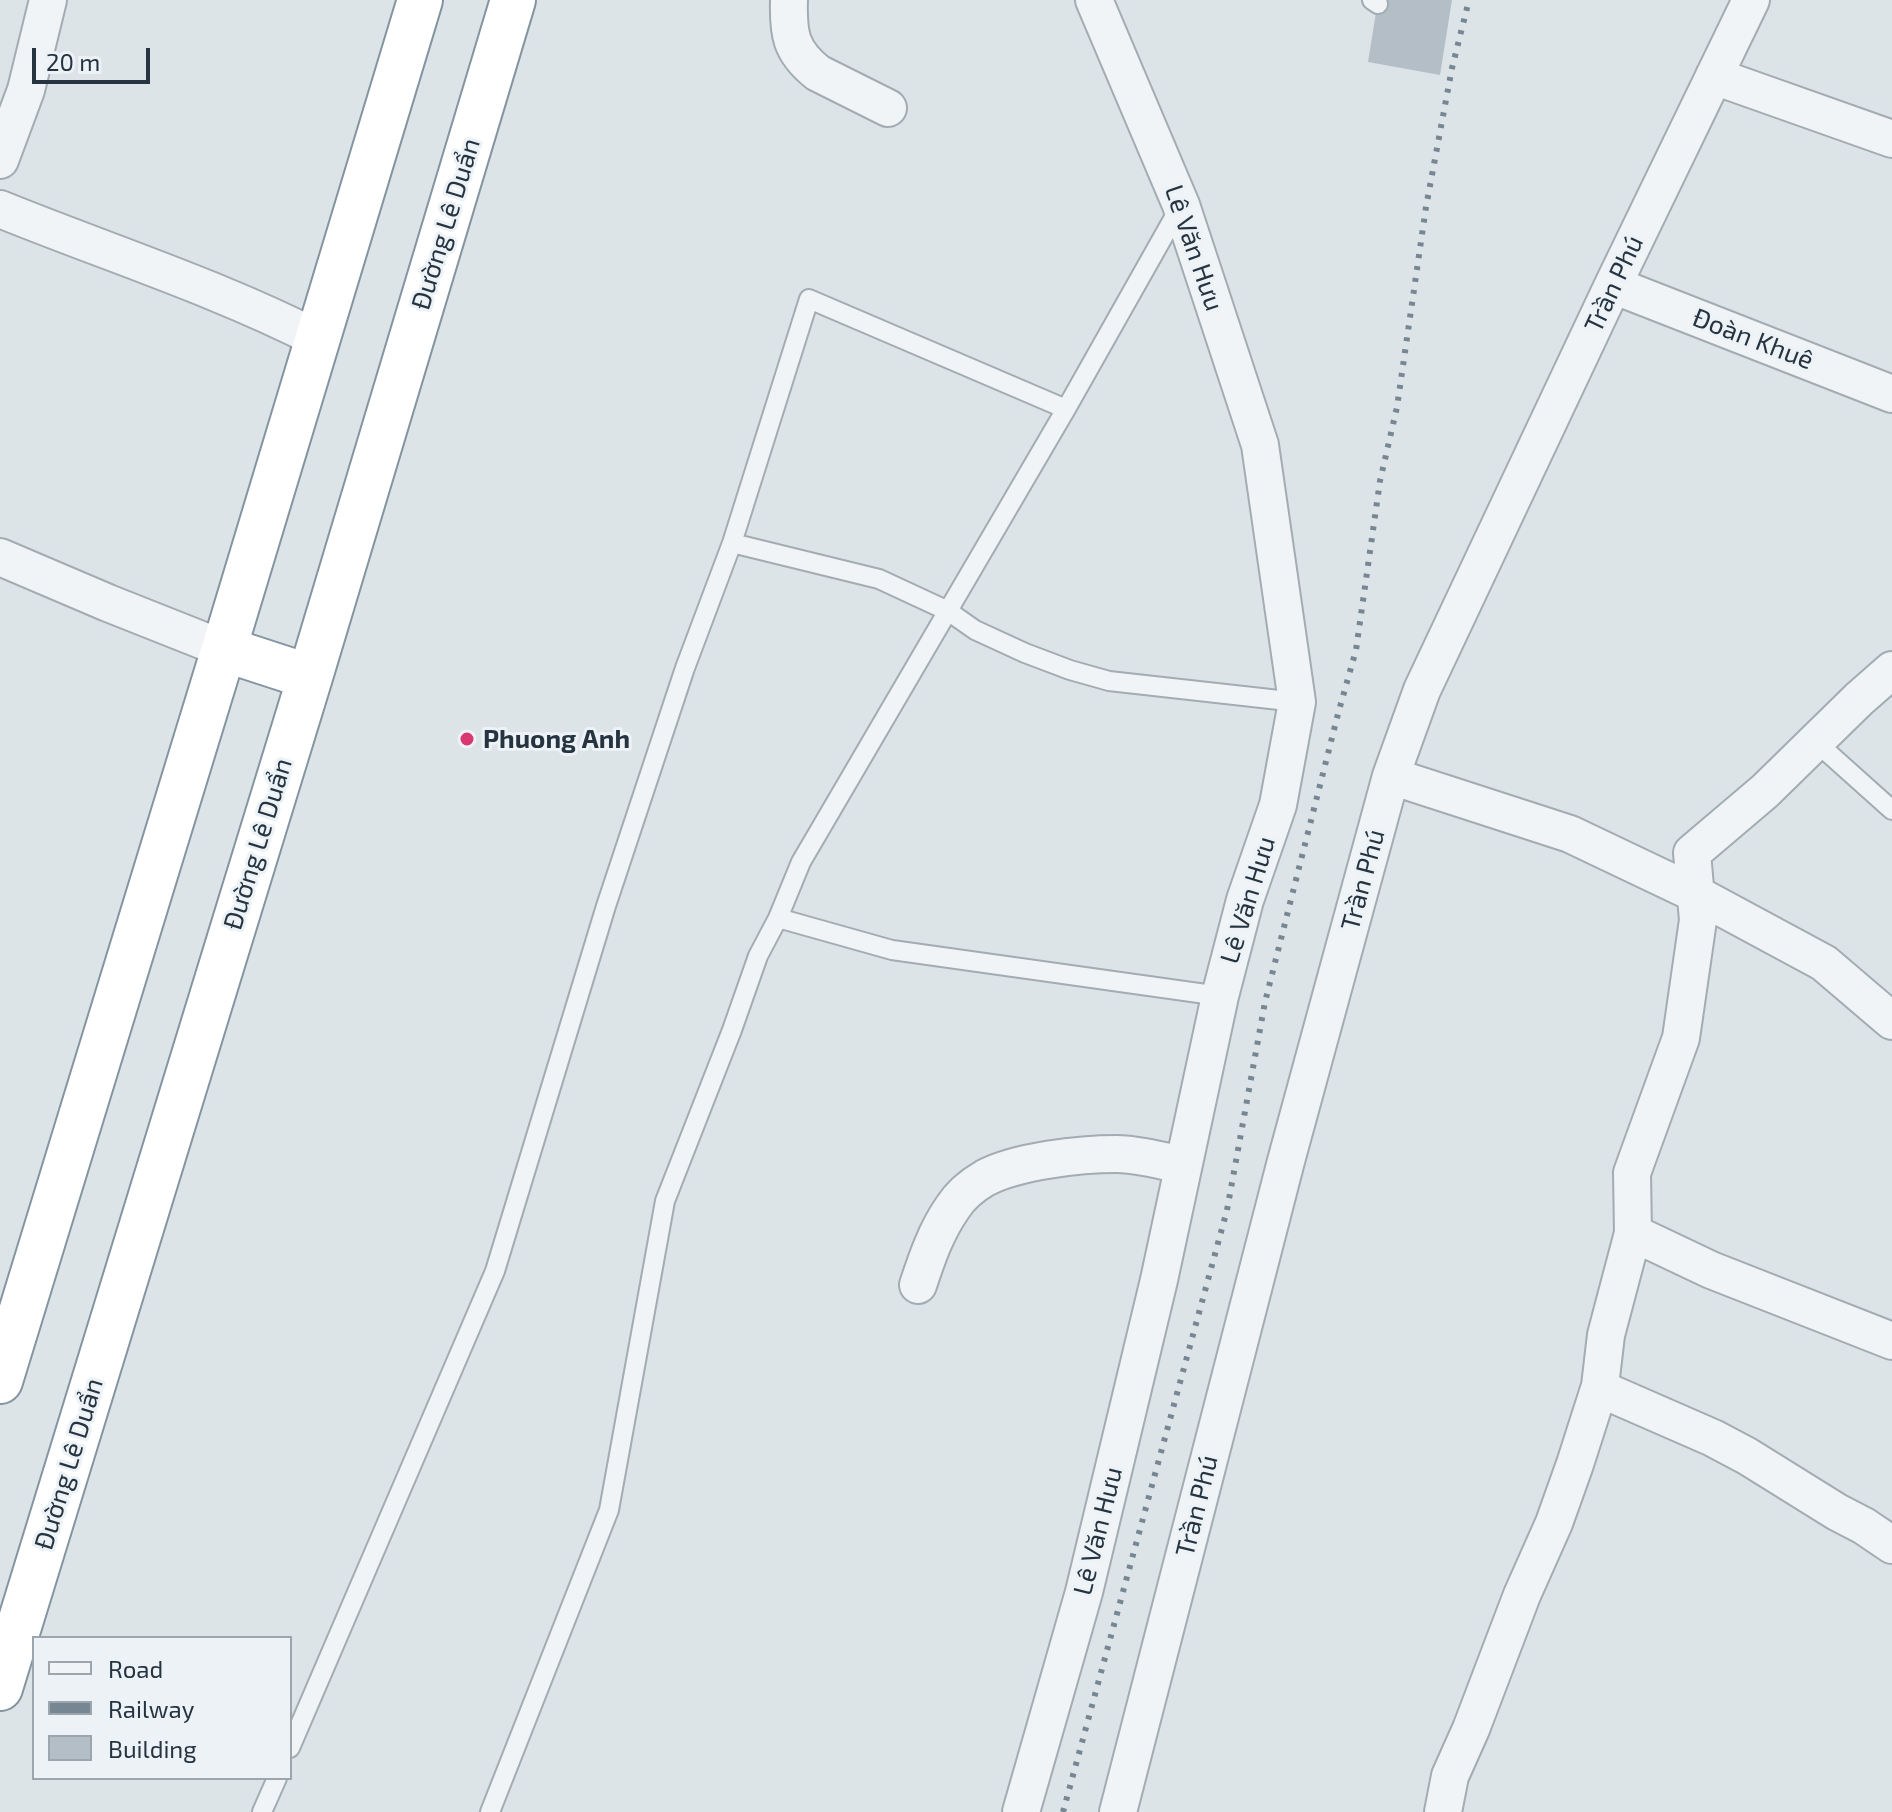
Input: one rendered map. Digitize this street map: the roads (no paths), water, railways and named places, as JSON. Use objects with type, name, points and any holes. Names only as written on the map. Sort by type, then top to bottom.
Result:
[{"type":"highway","points":[[0,1381],[420,0]]},
{"type":"highway","name":"Đường Lê Duẩn","points":[[0,1688],[310,677],[513,0]]},
{"type":"highway","points":[[224,649],[310,677]]},
{"type":"street","points":[[0,160],[32,69],[48,0]]},
{"type":"street","points":[[789,0],[789,29],[796,49],[808,65],[888,108]]},
{"type":"street","name":"Lê Văn Hưu","points":[[1021,1812],[1084,1592],[1159,1280],[1220,996],[1245,900],[1278,805],[1297,702],[1260,445],[1181,205],[1094,0]]},
{"type":"street","name":"Trần Phú","points":[[1118,1812],[1286,1161],[1391,776],[1422,690],[1751,0]]},
{"type":"street","points":[[1714,76],[1892,139]]},
{"type":"street","points":[[0,209],[218,293],[318,339]]},
{"type":"street","name":"Đoàn Khuê","points":[[1613,285],[1892,394]]},
{"type":"street","points":[[0,557],[224,649]]},
{"type":"street","points":[[1443,1812],[1450,1776],[1554,1523],[1600,1386],[1606,1335],[1633,1233],[1632,1173],[1681,1038],[1698,920],[1692,853],[1765,791],[1892,670]]},
{"type":"street","points":[[1391,776],[1570,834],[1696,894],[1824,963],[1892,1021]]},
{"type":"street","points":[[918,1285],[931,1246],[953,1205],[985,1178],[1032,1163],[1083,1156],[1120,1154],[1183,1165]]},
{"type":"street","points":[[1633,1233],[1711,1270],[1892,1341]]},
{"type":"street","points":[[1600,1386],[1747,1456],[1892,1545]]},
{"type":"lane","points":[[490,1812],[609,1510],[665,1201],[758,956],[801,862],[1066,409],[1181,205]]},
{"type":"lane","points":[[292,1743],[495,1271],[611,891],[685,668],[732,543],[809,299],[1066,409]]},
{"type":"lane","points":[[732,543],[879,579],[948,611],[975,630],[1025,653],[1109,681],[1297,702]]},
{"type":"lane","points":[[1816,742],[1892,810]]},
{"type":"lane","points":[[778,918],[892,950],[1220,996]]},
{"type":"lane","points":[[262,1812],[276,1780]]},
{"type":"railway","points":[[1063,1812],[1227,1210],[1265,1002],[1356,650],[1380,481],[1397,407],[1426,207],[1452,68],[1469,0]]},
{"type":"place","name":"Phuong Anh","points":[[467,739]]}]
